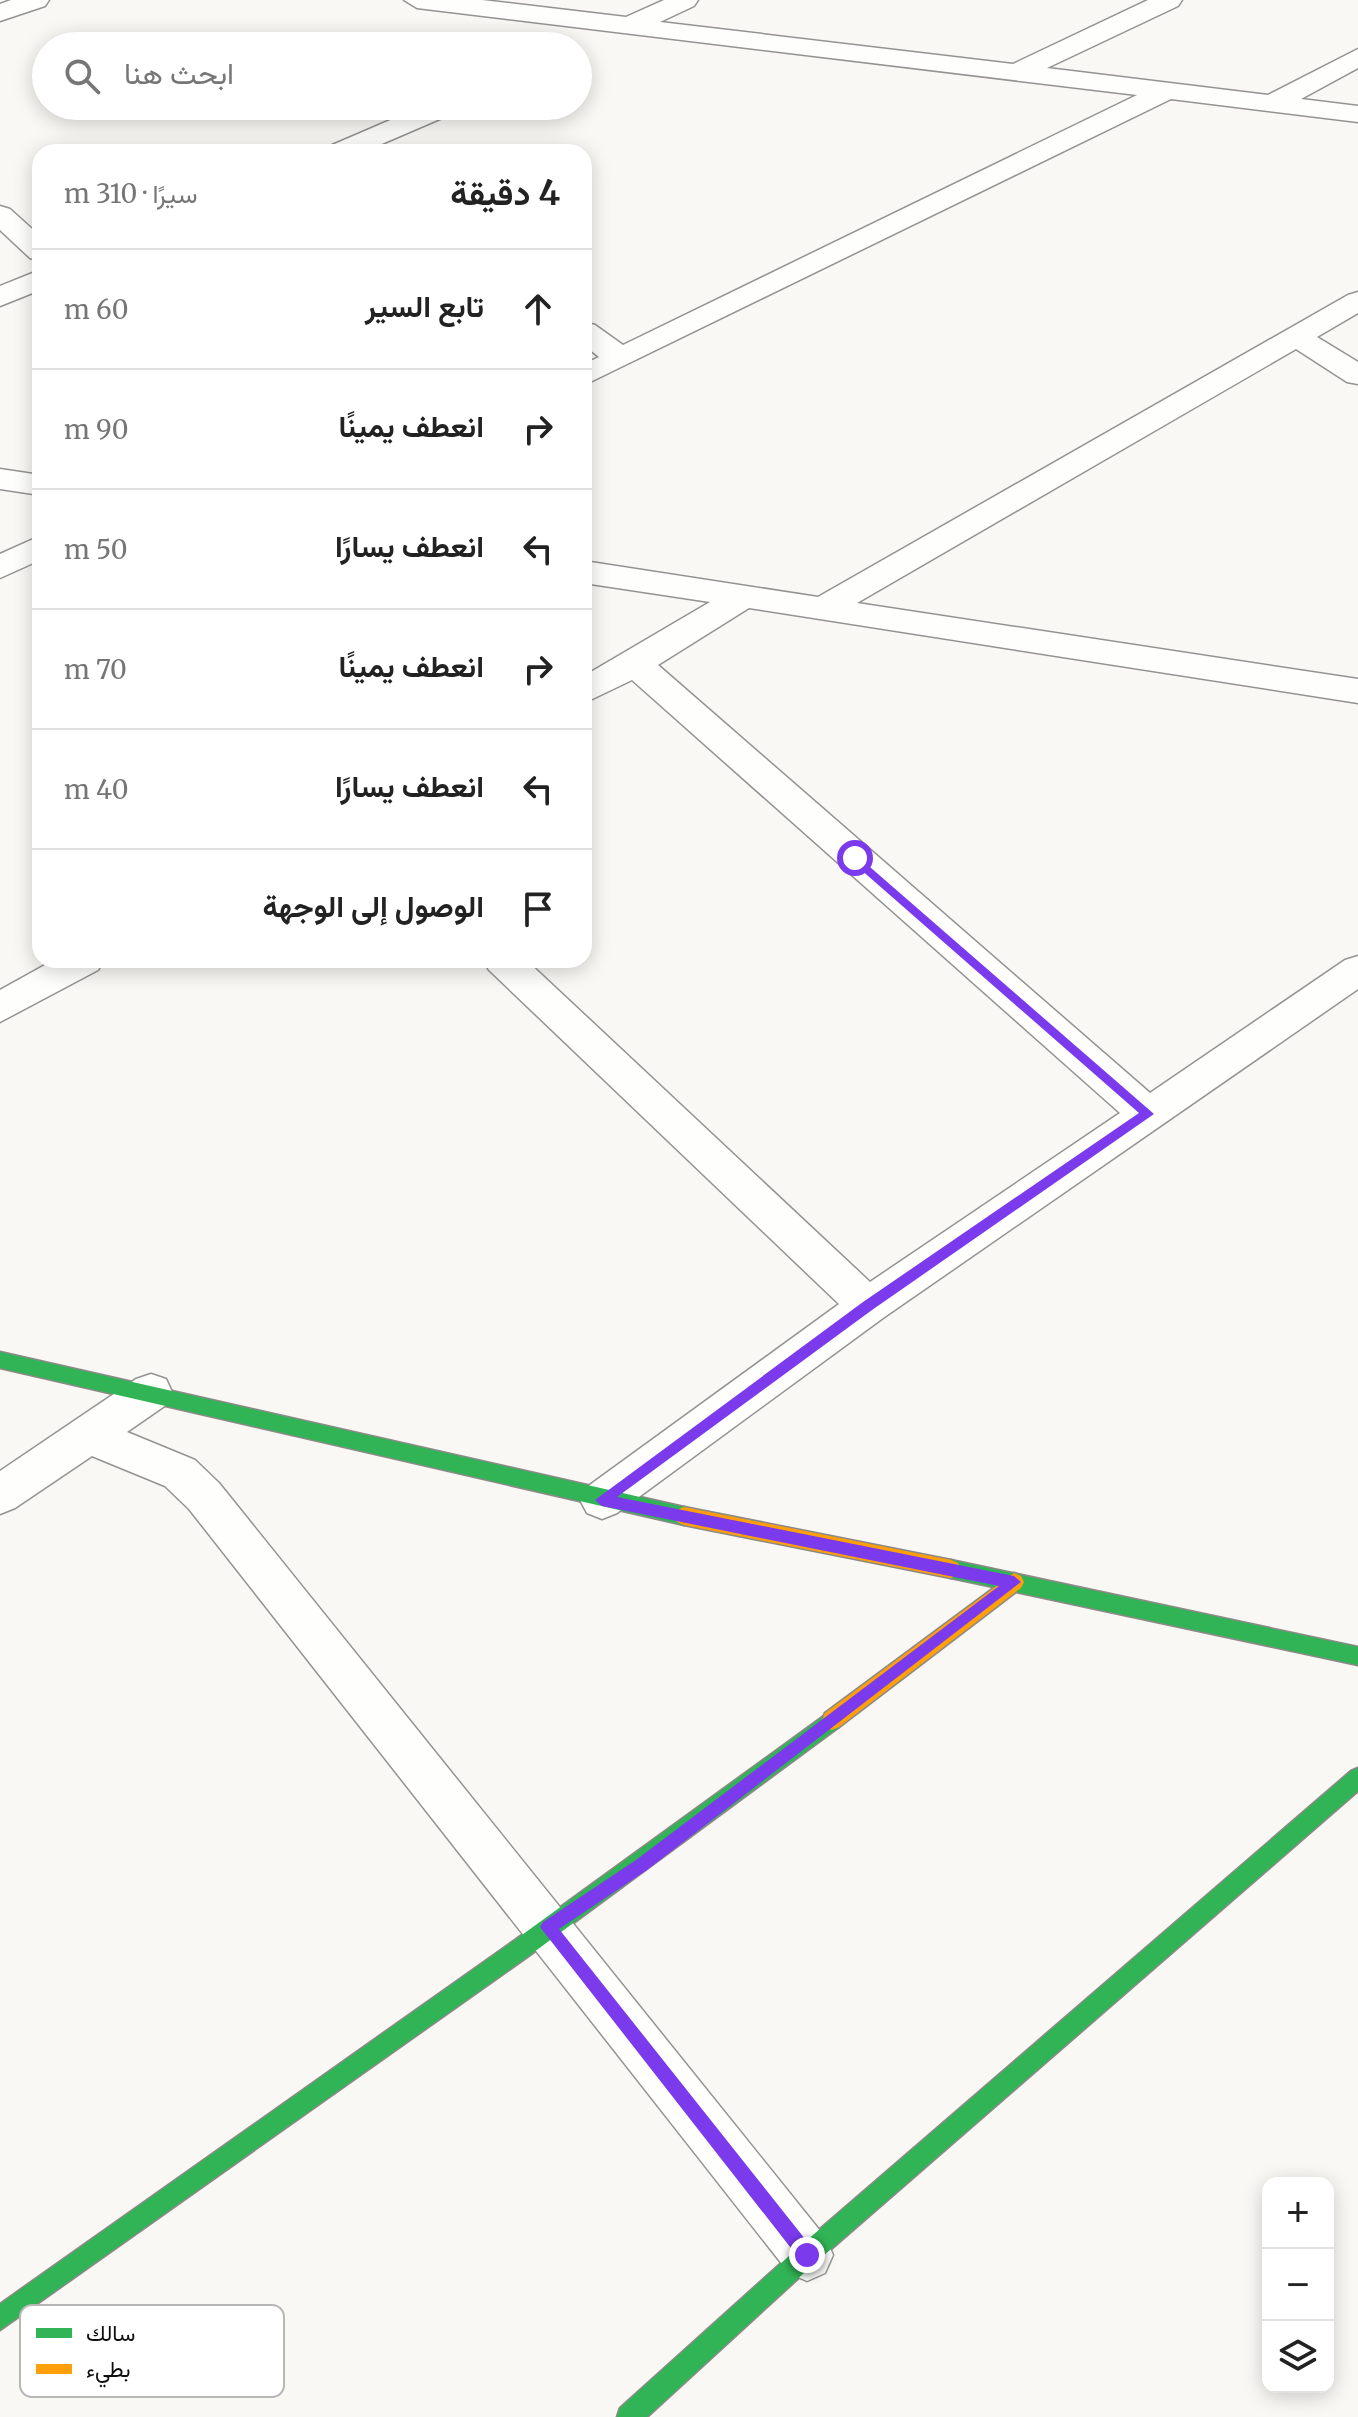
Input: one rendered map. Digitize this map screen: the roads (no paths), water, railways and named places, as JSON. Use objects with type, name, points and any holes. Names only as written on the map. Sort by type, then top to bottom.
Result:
[{"type":"street","points":[[0,13],[36,0]]},
{"type":"street","points":[[417,0],[1358,114]]},
{"type":"street","points":[[592,43],[685,0]]},
{"type":"street","points":[[1016,73],[1169,0]]},
{"type":"street","points":[[1273,103],[1358,57]]},
{"type":"street","points":[[592,372],[1165,92]]},
{"type":"street","points":[[361,144],[415,120]]},
{"type":"street","points":[[0,215],[32,245]]},
{"type":"street","points":[[0,297],[32,283]]},
{"type":"street","points":[[820,610],[1358,301]]},
{"type":"street","points":[[592,337],[620,358]]},
{"type":"street","points":[[1298,338],[1358,375]]},
{"type":"street","points":[[0,479],[32,484]]},
{"type":"street","points":[[0,567],[32,551]]},
{"type":"street","points":[[592,573],[740,599],[1358,691]]},
{"type":"street","points":[[592,687],[740,599]]},
{"type":"street","points":[[635,664],[1148,1114]]},
{"type":"street","points":[[0,1008],[71,968]]},
{"type":"street","points":[[510,968],[868,1306]]},
{"type":"street","points":[[602,1500],[868,1306],[1358,970]]},
{"type":"street","points":[[0,1360],[151,1392],[209,1410],[602,1500],[1014,1582],[1358,1656]]},
{"type":"street","points":[[0,1495],[151,1392]]},
{"type":"street","points":[[90,1436],[180,1473],[204,1496],[807,2255]]},
{"type":"street","points":[[0,2318],[548,1927],[642,1865],[1014,1582]]},
{"type":"street","points":[[629,2417],[807,2255],[1358,1778]]}]
